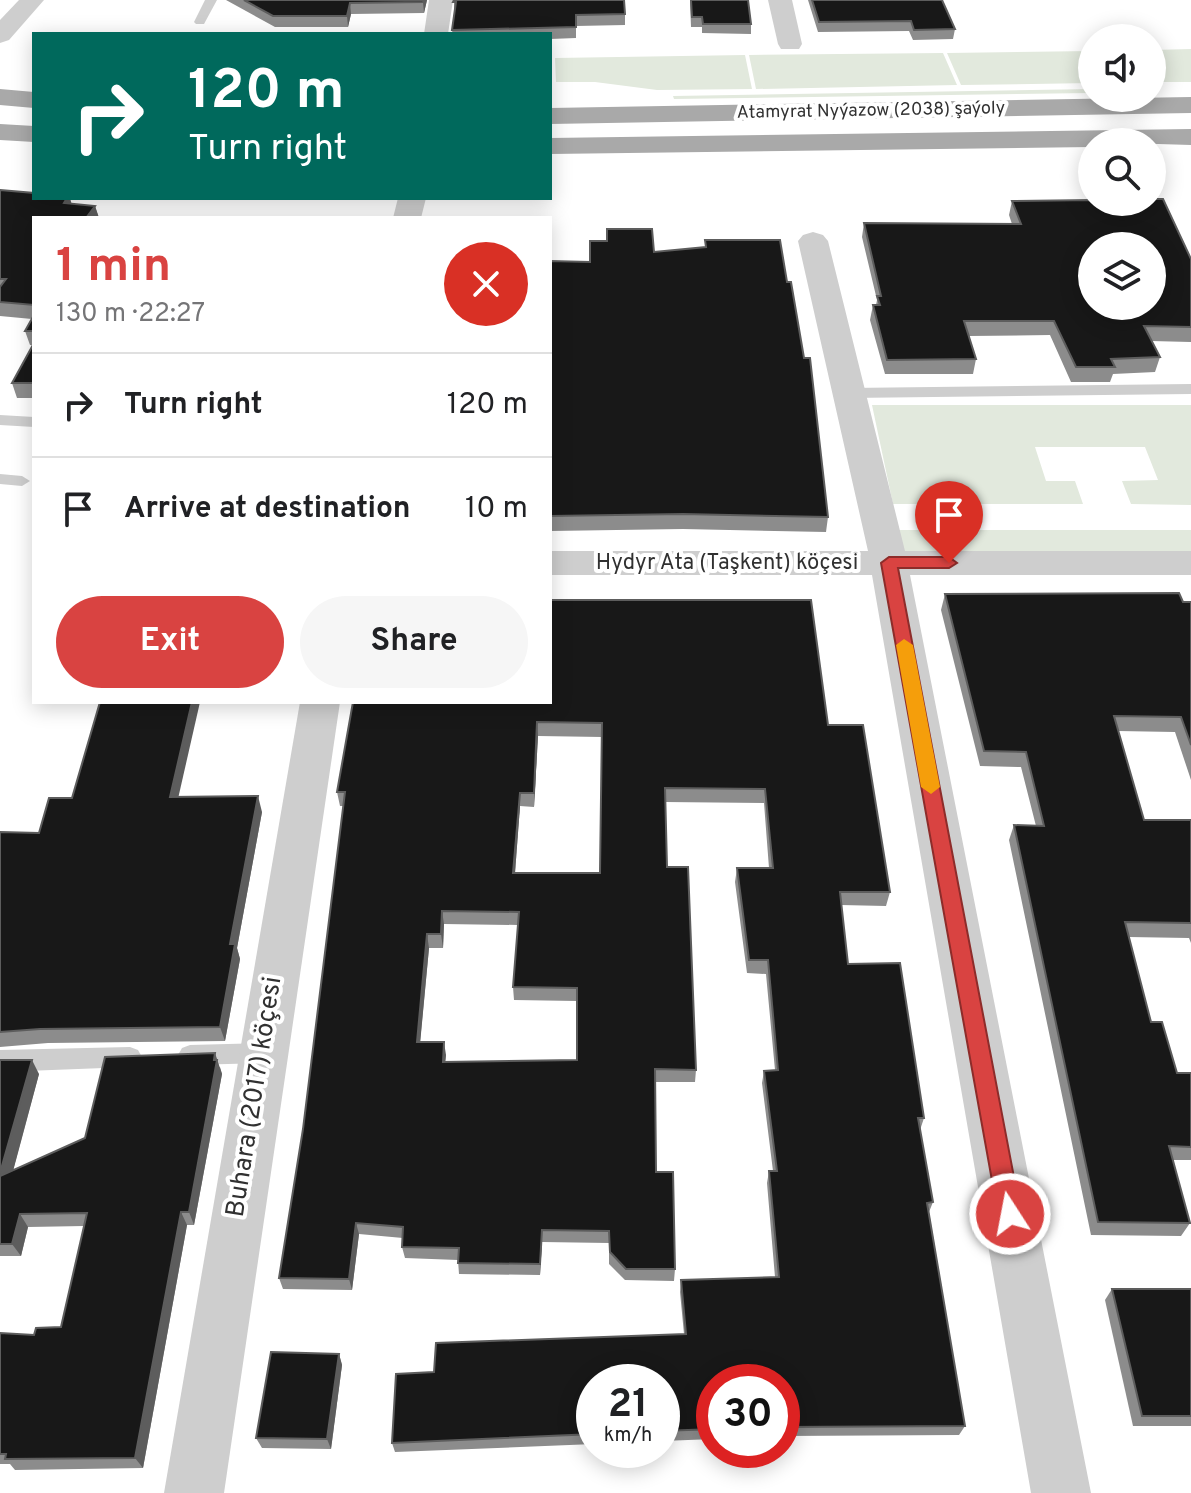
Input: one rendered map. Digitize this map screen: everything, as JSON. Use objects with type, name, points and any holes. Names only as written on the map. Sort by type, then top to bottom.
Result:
[{"type":"main road","points":[[0,97],[32,100]]},
{"type":"main road","name":"Atamyrat Nyýazow (2038) şaýoly","points":[[552,116],[1191,105]]},
{"type":"main road","points":[[0,132],[32,134]]},
{"type":"main road","name":"Atamyrat Nyýazow (2038) şaýoly","points":[[552,146],[1191,137]]},
{"type":"street","points":[[0,35],[32,0]]},
{"type":"street","points":[[436,32],[441,0]]},
{"type":"street","points":[[780,0],[790,44]]},
{"type":"street","points":[[813,241],[889,563],[1061,1493]]},
{"type":"street","name":"Hydyr Ata (Taşkent) köçesi","points":[[552,563],[1191,563]]},
{"type":"street","name":"Buhara (2017) köçesi","points":[[194,1493],[320,704]]},
{"type":"lane","points":[[200,22],[211,0]]},
{"type":"lane","points":[[849,393],[1191,389]]},
{"type":"lane","points":[[0,420],[32,422]]},
{"type":"lane","points":[[0,479],[22,481]]},
{"type":"lane","points":[[0,1061],[262,1053]]},
{"type":"shaded area","points":[[1191,49],[1191,82],[1166,82],[1166,50]]},
{"type":"shaded area","points":[[1078,51],[1078,83],[961,85],[947,53]]},
{"type":"shaded area","points":[[943,53],[957,85],[756,89],[749,55]]},
{"type":"shaded area","points":[[745,55],[752,89],[657,90],[595,82],[556,82],[555,58]]},
{"type":"shaded area","points":[[1078,89],[1078,93],[674,99],[673,96]]},
{"type":"shaded area","points":[[872,405],[1191,405],[1191,505],[1131,504],[1122,481],[1158,480],[1145,447],[1035,447],[1046,481],[1075,481],[1083,504],[893,504]]},
{"type":"shaded area","points":[[898,530],[1191,530],[1191,552],[902,552]]},
{"type":"building","points":[[244,0],[424,0],[350,3],[347,16],[273,16]]},
{"type":"building","points":[[454,0],[624,0],[625,14],[576,15],[576,27],[452,30]]},
{"type":"building","points":[[691,0],[748,0],[751,24],[703,24],[702,17],[692,17]]},
{"type":"building","points":[[812,0],[942,0],[955,29],[914,30],[911,21],[819,22]]},
{"type":"building","points":[[0,190],[32,193],[32,200],[66,200],[64,203],[95,206],[88,216],[32,216],[32,305],[0,302],[0,287],[6,279],[0,279]]},
{"type":"building","points":[[1078,200],[1078,216],[1166,216],[1166,205],[1191,259],[1191,327],[1144,326],[1160,357],[1111,359],[1115,367],[1076,367],[1054,321],[964,321],[976,359],[887,360],[873,305],[880,305],[877,296],[881,296],[864,223],[1021,224],[1012,201]]},
{"type":"building","points":[[607,229],[652,229],[654,252],[706,247],[705,240],[780,240],[787,282],[791,282],[804,358],[810,358],[828,517],[683,514],[552,516],[552,261],[590,262],[590,241],[607,241]]},
{"type":"building","points":[[32,319],[32,331],[25,331]]},
{"type":"building","points":[[32,347],[32,383],[12,383]]},
{"type":"building","points":[[1179,593],[1183,602],[1191,602],[1191,745],[1181,717],[1114,716],[1144,820],[1191,820],[1191,923],[1125,922],[1151,1022],[1162,1022],[1177,1073],[1191,1073],[1191,1147],[1169,1146],[1190,1223],[1098,1222],[1014,825],[1044,826],[1026,752],[984,751],[945,594]]},
{"type":"building","points":[[552,600],[811,600],[828,725],[863,725],[890,892],[840,892],[848,964],[900,963],[924,1118],[918,1118],[933,1202],[927,1203],[965,1426],[800,1427],[800,1364],[696,1364],[696,1430],[680,1430],[680,1364],[576,1364],[576,1435],[392,1443],[396,1374],[434,1372],[436,1343],[686,1334],[681,1280],[779,1277],[769,1171],[777,1171],[764,1071],[778,1070],[768,960],[749,960],[737,868],[773,868],[765,789],[665,788],[667,867],[688,867],[696,1070],[655,1069],[656,1172],[673,1172],[675,1269],[626,1269],[610,1252],[609,1231],[542,1230],[540,1264],[458,1263],[459,1248],[402,1247],[403,1227],[356,1223],[349,1279],[279,1278],[303,1129],[345,792],[337,792],[353,704],[552,704]],"holes":[[[537,722],[602,723],[600,873],[513,873],[520,793],[534,793]],[[442,911],[519,912],[513,987],[577,988],[577,1060],[443,1062],[444,1042],[417,1042],[427,934],[441,934]]]},
{"type":"building","points":[[99,704],[192,704],[170,797],[258,796],[230,944],[235,944],[220,1027],[0,1032],[0,832],[39,833],[49,798],[72,798]]},
{"type":"building","points":[[215,1053],[214,1060],[217,1060],[189,1212],[181,1212],[135,1458],[5,1459],[6,1454],[0,1454],[0,1333],[34,1335],[36,1328],[61,1327],[87,1213],[20,1214],[12,1244],[0,1244],[0,1176],[85,1138],[105,1057]]},
{"type":"building","points":[[0,1060],[32,1060],[0,1173]]},
{"type":"building","points":[[1112,1289],[1191,1289],[1191,1416],[1142,1416]]},
{"type":"building","points":[[271,1352],[339,1354],[327,1439],[256,1438]]},
{"type":"slow traffic","points":[[904,645],[931,787]]},
{"type":"route","points":[[949,563],[889,563],[1010,1214]]}]
